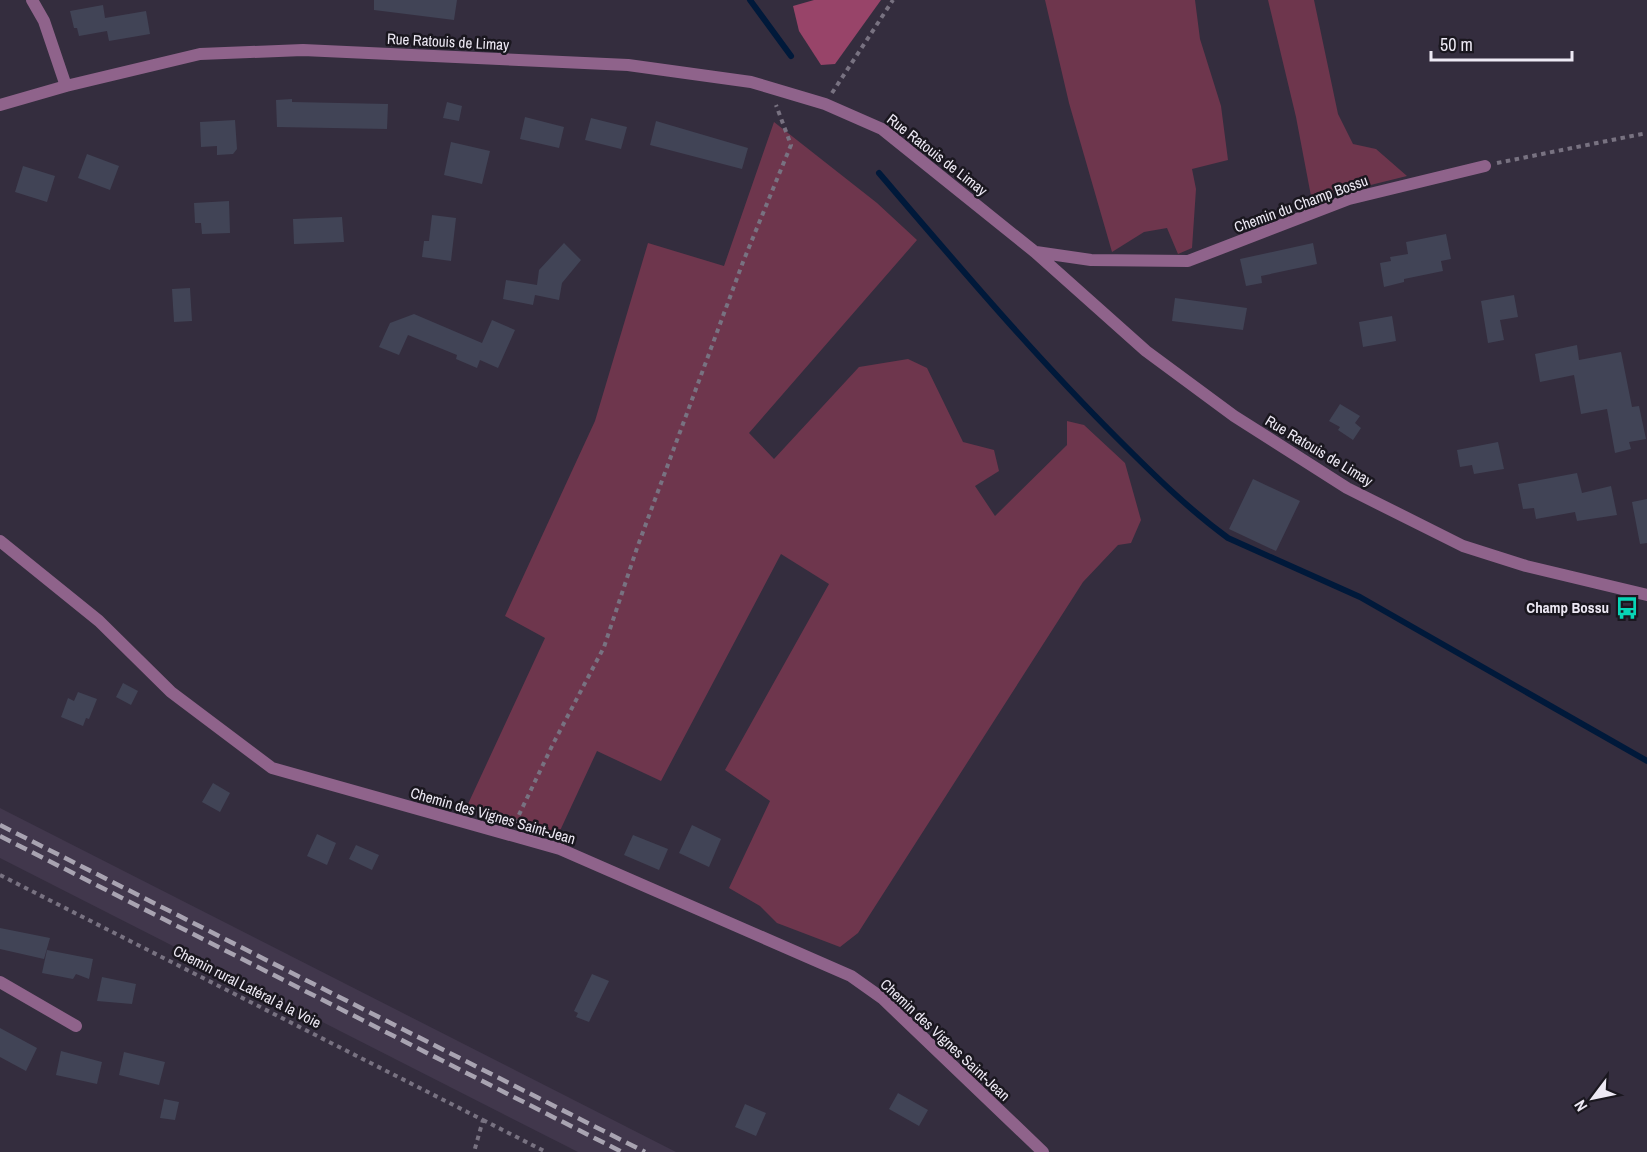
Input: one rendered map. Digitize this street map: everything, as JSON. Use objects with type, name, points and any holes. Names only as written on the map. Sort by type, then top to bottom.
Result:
[{"type":"street","points":[[32,0],[44,21],[66,86]]},
{"type":"street","name":"Rue Ratouis de Limay","points":[[0,105],[66,86],[200,54],[303,50],[628,65],[751,82],[825,104],[882,129],[1035,252],[1146,351],[1234,416],[1347,488],[1463,546],[1526,566],[1647,595]]},
{"type":"street","name":"Chemin du Champ Bossu","points":[[1035,252],[1091,261],[1188,261],[1349,200],[1485,166]]},
{"type":"street","name":"Chemin des Vignes Saint-Jean","points":[[0,541],[99,621],[171,692],[272,768],[561,849],[851,976],[882,998],[1043,1152]]},
{"type":"street","points":[[0,982],[76,1026]]},
{"type":"path","points":[[825,104],[893,0]]},
{"type":"path","points":[[509,835],[604,647],[641,538],[730,295],[791,145],[770,88]]},
{"type":"path","points":[[1485,166],[1647,133]]},
{"type":"path","name":"Chemin rural Latéral à la Voie","points":[[0,875],[546,1152]]},
{"type":"path","points":[[474,1152],[483,1120]]},
{"type":"shaded area","points":[[814,0],[881,0],[835,64],[821,65],[799,31],[793,6]]},
{"type":"shaded area","points":[[1045,0],[1195,0],[1200,39],[1221,106],[1228,160],[1192,169],[1196,189],[1192,248],[1178,254],[1167,228],[1144,232],[1112,252],[1069,103]]},
{"type":"shaded area","points":[[1268,0],[1314,0],[1338,114],[1353,144],[1376,149],[1407,176],[1314,199],[1311,196],[1296,117]]},
{"type":"shaded area","points":[[774,122],[877,203],[917,240],[749,433],[774,459],[859,367],[908,359],[927,368],[963,442],[994,450],[999,471],[975,486],[995,516],[1067,445],[1067,421],[1084,425],[1125,463],[1141,520],[1131,543],[1118,545],[1083,582],[858,933],[840,947],[777,923],[760,906],[729,888],[770,801],[725,770],[829,584],[781,554],[661,781],[597,751],[558,835],[468,804],[545,638],[505,616],[595,421],[648,243],[724,266]]},
{"type":"shaded area","points":[[0,808],[676,1152],[578,1152],[0,858]]},
{"type":"building","points":[[374,0],[457,0],[454,20],[374,10]]},
{"type":"building","points":[[103,5],[105,18],[146,11],[150,34],[109,41],[107,31],[79,36],[77,28],[74,28],[70,11]]},
{"type":"building","points":[[292,99],[292,102],[388,104],[387,129],[277,127],[276,100]]},
{"type":"building","points":[[447,102],[462,106],[459,121],[443,118]]},
{"type":"building","points":[[525,117],[564,127],[559,148],[520,139]]},
{"type":"building","points":[[591,118],[627,127],[621,149],[585,140]]},
{"type":"building","points":[[235,120],[237,149],[233,154],[217,155],[217,146],[201,147],[200,122]]},
{"type":"building","points":[[656,121],[748,148],[742,169],[650,145]]},
{"type":"building","points":[[451,142],[490,151],[482,184],[444,175]]},
{"type":"building","points":[[87,154],[119,166],[110,190],[78,178]]},
{"type":"building","points":[[23,166],[55,176],[47,202],[15,192]]},
{"type":"building","points":[[229,201],[230,233],[202,234],[201,223],[195,223],[194,203]]},
{"type":"building","points":[[432,215],[456,218],[451,261],[422,257],[424,241],[429,241]]},
{"type":"building","points":[[342,217],[344,242],[294,244],[293,219]]},
{"type":"building","points":[[1446,234],[1451,259],[1441,261],[1443,271],[1404,279],[1404,282],[1384,287],[1380,263],[1391,261],[1390,257],[1408,254],[1406,242]]},
{"type":"building","points":[[564,243],[581,260],[562,283],[559,300],[535,295],[533,305],[503,299],[506,280],[537,285],[539,270]]},
{"type":"building","points":[[1313,243],[1317,264],[1261,276],[1262,283],[1246,286],[1240,259]]},
{"type":"building","points":[[190,288],[192,321],[174,322],[172,289]]},
{"type":"building","points":[[1514,295],[1518,317],[1500,320],[1504,340],[1488,343],[1481,301]]},
{"type":"building","points":[[1175,298],[1247,308],[1243,330],[1172,321]]},
{"type":"building","points":[[414,314],[482,343],[492,320],[515,330],[498,368],[480,360],[477,368],[456,359],[457,355],[408,335],[399,355],[379,347],[390,323]]},
{"type":"building","points":[[1392,316],[1396,341],[1363,347],[1359,322]]},
{"type":"building","points":[[1577,345],[1579,360],[1621,352],[1632,407],[1639,406],[1646,439],[1629,442],[1631,449],[1615,453],[1607,409],[1581,414],[1574,375],[1540,382],[1535,354]]},
{"type":"building","points":[[1340,404],[1360,416],[1355,423],[1361,428],[1353,440],[1338,430],[1340,427],[1329,421]]},
{"type":"building","points":[[1498,442],[1504,469],[1474,474],[1472,465],[1460,467],[1457,450]]},
{"type":"building","points":[[1577,473],[1582,493],[1611,486],[1617,515],[1577,521],[1575,512],[1536,519],[1534,508],[1523,509],[1518,484]]},
{"type":"building","points":[[1253,479],[1300,501],[1276,551],[1229,529]]},
{"type":"building","points":[[1647,499],[1647,543],[1640,544],[1632,502]]},
{"type":"building","points":[[123,683],[138,691],[131,705],[116,697]]},
{"type":"building","points":[[78,692],[97,699],[89,719],[86,718],[83,726],[61,717],[68,698],[74,701]]},
{"type":"building","points":[[213,783],[230,793],[220,812],[202,802]]},
{"type":"building","points":[[692,825],[721,839],[709,867],[679,853]]},
{"type":"building","points":[[317,834],[336,843],[327,865],[307,856]]},
{"type":"building","points":[[633,835],[668,849],[659,870],[624,855]]},
{"type":"building","points":[[356,845],[379,855],[372,870],[349,859]]},
{"type":"building","points":[[0,928],[50,938],[44,959],[0,949]]},
{"type":"building","points":[[47,950],[93,959],[89,979],[76,974],[73,979],[42,973]]},
{"type":"building","points":[[592,974],[609,981],[589,1022],[576,1017],[578,1013],[574,1011]]},
{"type":"building","points":[[102,977],[136,984],[132,1004],[97,1001]]},
{"type":"building","points":[[0,1028],[37,1048],[26,1071],[0,1057]]},
{"type":"building","points":[[61,1051],[102,1062],[97,1084],[56,1075]]},
{"type":"building","points":[[124,1052],[165,1062],[159,1085],[119,1075]]},
{"type":"building","points":[[898,1093],[928,1110],[919,1126],[889,1109]]},
{"type":"building","points":[[164,1099],[179,1102],[175,1120],[160,1118]]},
{"type":"building","points":[[745,1104],[766,1113],[756,1136],[735,1127]]},
{"type":"waterway","points":[[750,0],[791,56]]},
{"type":"waterway","points":[[879,173],[1055,374],[1157,477],[1213,527],[1228,538],[1360,597],[1647,761]]},
{"type":"railway","points":[[0,825],[645,1152]]},
{"type":"railway","points":[[0,836],[622,1152]]},
{"type":"place","name":"Champ Bossu","points":[[1627,608]]}]
